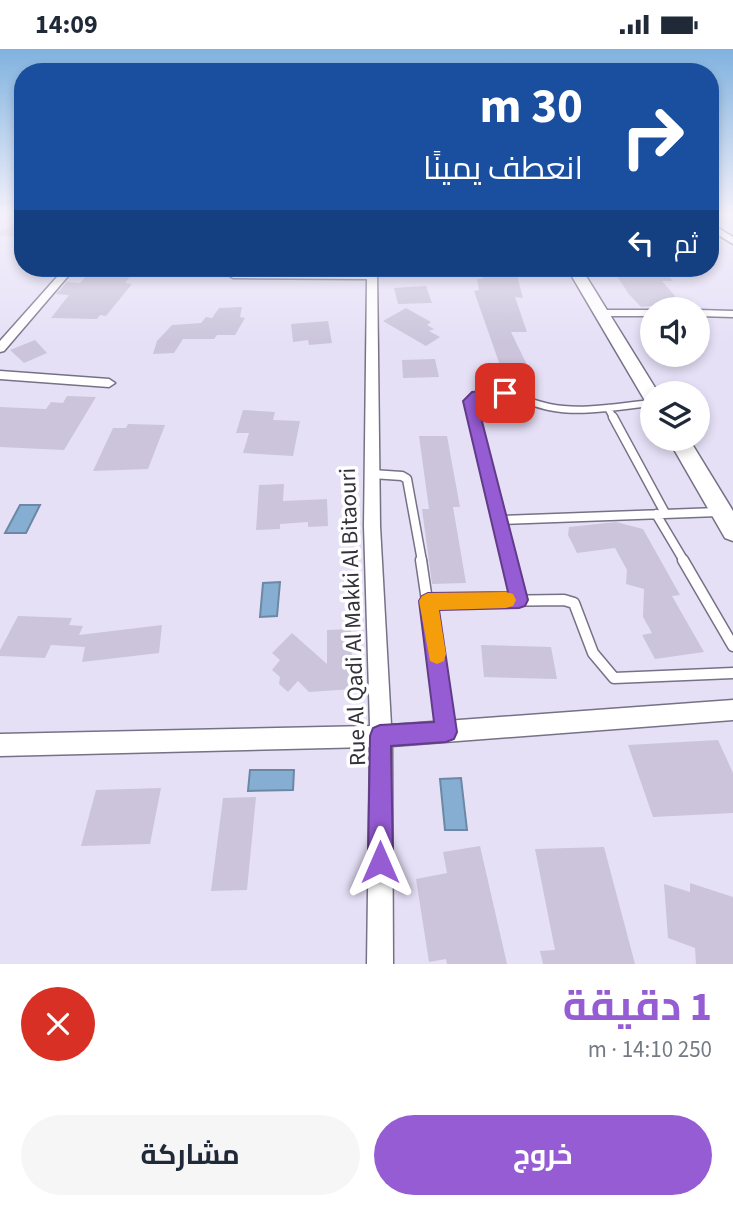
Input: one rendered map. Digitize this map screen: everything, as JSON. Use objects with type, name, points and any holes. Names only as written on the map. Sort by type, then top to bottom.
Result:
[{"type":"main road","points":[[580,277],[641,381]]},
{"type":"main road","points":[[685,451],[728,521]]},
{"type":"street","points":[[0,348],[62,277]]},
{"type":"street","name":"Rue Al Qadi Al Makki Al Bitaouri","points":[[372,277],[372,474],[380,736],[380,964]]},
{"type":"street","points":[[0,375],[109,383]]},
{"type":"street","points":[[0,745],[380,736],[733,710]]},
{"type":"lane","points":[[602,313],[640,313]]},
{"type":"lane","points":[[710,313],[733,314]]},
{"type":"lane","points":[[519,600],[470,401],[477,395],[505,393],[547,407],[608,408],[640,403]]},
{"type":"lane","points":[[608,408],[660,513],[733,646]]},
{"type":"lane","points":[[372,474],[402,476],[407,479],[428,601],[446,732]]},
{"type":"lane","points":[[500,520],[660,513],[728,521]]},
{"type":"lane","points":[[428,601],[519,600],[574,603],[581,615],[593,657],[614,678],[733,673]]},
{"type":"water","points":[[20,505],[40,505],[26,533],[5,533]]},
{"type":"water","points":[[280,582],[277,616],[260,617],[263,583]]},
{"type":"water","points":[[250,770],[294,770],[293,790],[248,791]]},
{"type":"water","points":[[461,778],[467,830],[445,830],[440,779]]},
{"type":"building","points":[[85,277],[129,277],[125,283],[132,284],[106,316],[100,315],[97,319],[51,318],[69,295],[56,294],[67,282],[80,283]]},
{"type":"building","points":[[482,277],[517,277],[523,298],[515,297],[527,332],[511,332],[528,367],[522,367],[525,373],[503,374],[474,291],[479,290],[477,279],[483,279]]},
{"type":"building","points":[[618,277],[670,277],[673,281],[662,281],[676,297],[640,297],[640,306]]},
{"type":"building","points":[[426,286],[432,303],[398,304],[394,288]]},
{"type":"building","points":[[242,307],[240,317],[245,318],[235,335],[217,335],[214,339],[183,339],[174,353],[153,354],[157,341],[172,325],[201,323],[206,317],[212,318],[219,308]]},
{"type":"building","points":[[406,308],[431,322],[427,325],[434,329],[429,331],[440,337],[426,346],[383,321]]},
{"type":"building","points":[[328,321],[332,343],[309,345],[308,340],[293,342],[291,324]]},
{"type":"building","points":[[35,340],[47,353],[24,363],[10,350]]},
{"type":"building","points":[[435,359],[439,377],[403,378],[402,360]]},
{"type":"building","points":[[67,396],[96,397],[64,450],[0,447],[0,407],[46,409],[51,402],[63,403]]},
{"type":"building","points":[[489,400],[520,404],[524,422],[492,421]]},
{"type":"building","points":[[243,410],[275,412],[273,420],[300,421],[293,456],[243,453],[249,433],[236,433]]},
{"type":"building","points":[[128,424],[165,425],[148,469],[93,471],[113,428],[126,428]]},
{"type":"building","points":[[419,436],[447,436],[460,507],[453,507],[466,583],[432,584],[422,509],[429,509]]},
{"type":"building","points":[[284,484],[283,501],[327,499],[328,526],[308,527],[308,522],[280,524],[280,529],[256,530],[259,485]]},
{"type":"building","points":[[616,522],[643,529],[680,595],[672,596],[704,652],[655,659],[642,635],[652,633],[643,617],[644,589],[626,584],[627,570],[615,548],[577,553],[568,535],[569,527]]},
{"type":"building","points":[[18,616],[72,618],[69,625],[83,626],[79,635],[162,625],[159,653],[82,662],[85,647],[51,645],[45,658],[0,656],[0,650]]},
{"type":"building","points":[[351,629],[353,689],[309,692],[298,681],[288,692],[279,684],[280,677],[272,670],[280,660],[272,653],[292,633],[327,664],[327,630]]},
{"type":"building","points":[[481,645],[551,647],[557,679],[484,677]]},
{"type":"building","points":[[718,740],[733,773],[733,813],[653,817],[628,745]]},
{"type":"building","points":[[161,788],[150,844],[81,846],[96,790]]},
{"type":"building","points":[[256,797],[247,890],[211,891],[223,798]]},
{"type":"building","points":[[480,846],[507,964],[447,964],[446,959],[429,962],[416,879],[447,873],[443,852]]},
{"type":"building","points":[[604,847],[635,964],[543,964],[540,951],[555,950],[535,849]]},
{"type":"building","points":[[690,883],[733,897],[733,964],[696,964],[695,948],[668,938],[664,884],[690,892]]},
{"type":"slow traffic","points":[[437,654],[428,601],[506,600]]},
{"type":"route","points":[[380,862],[380,736],[446,732],[428,601],[519,600],[470,401],[477,395],[505,393]]}]
